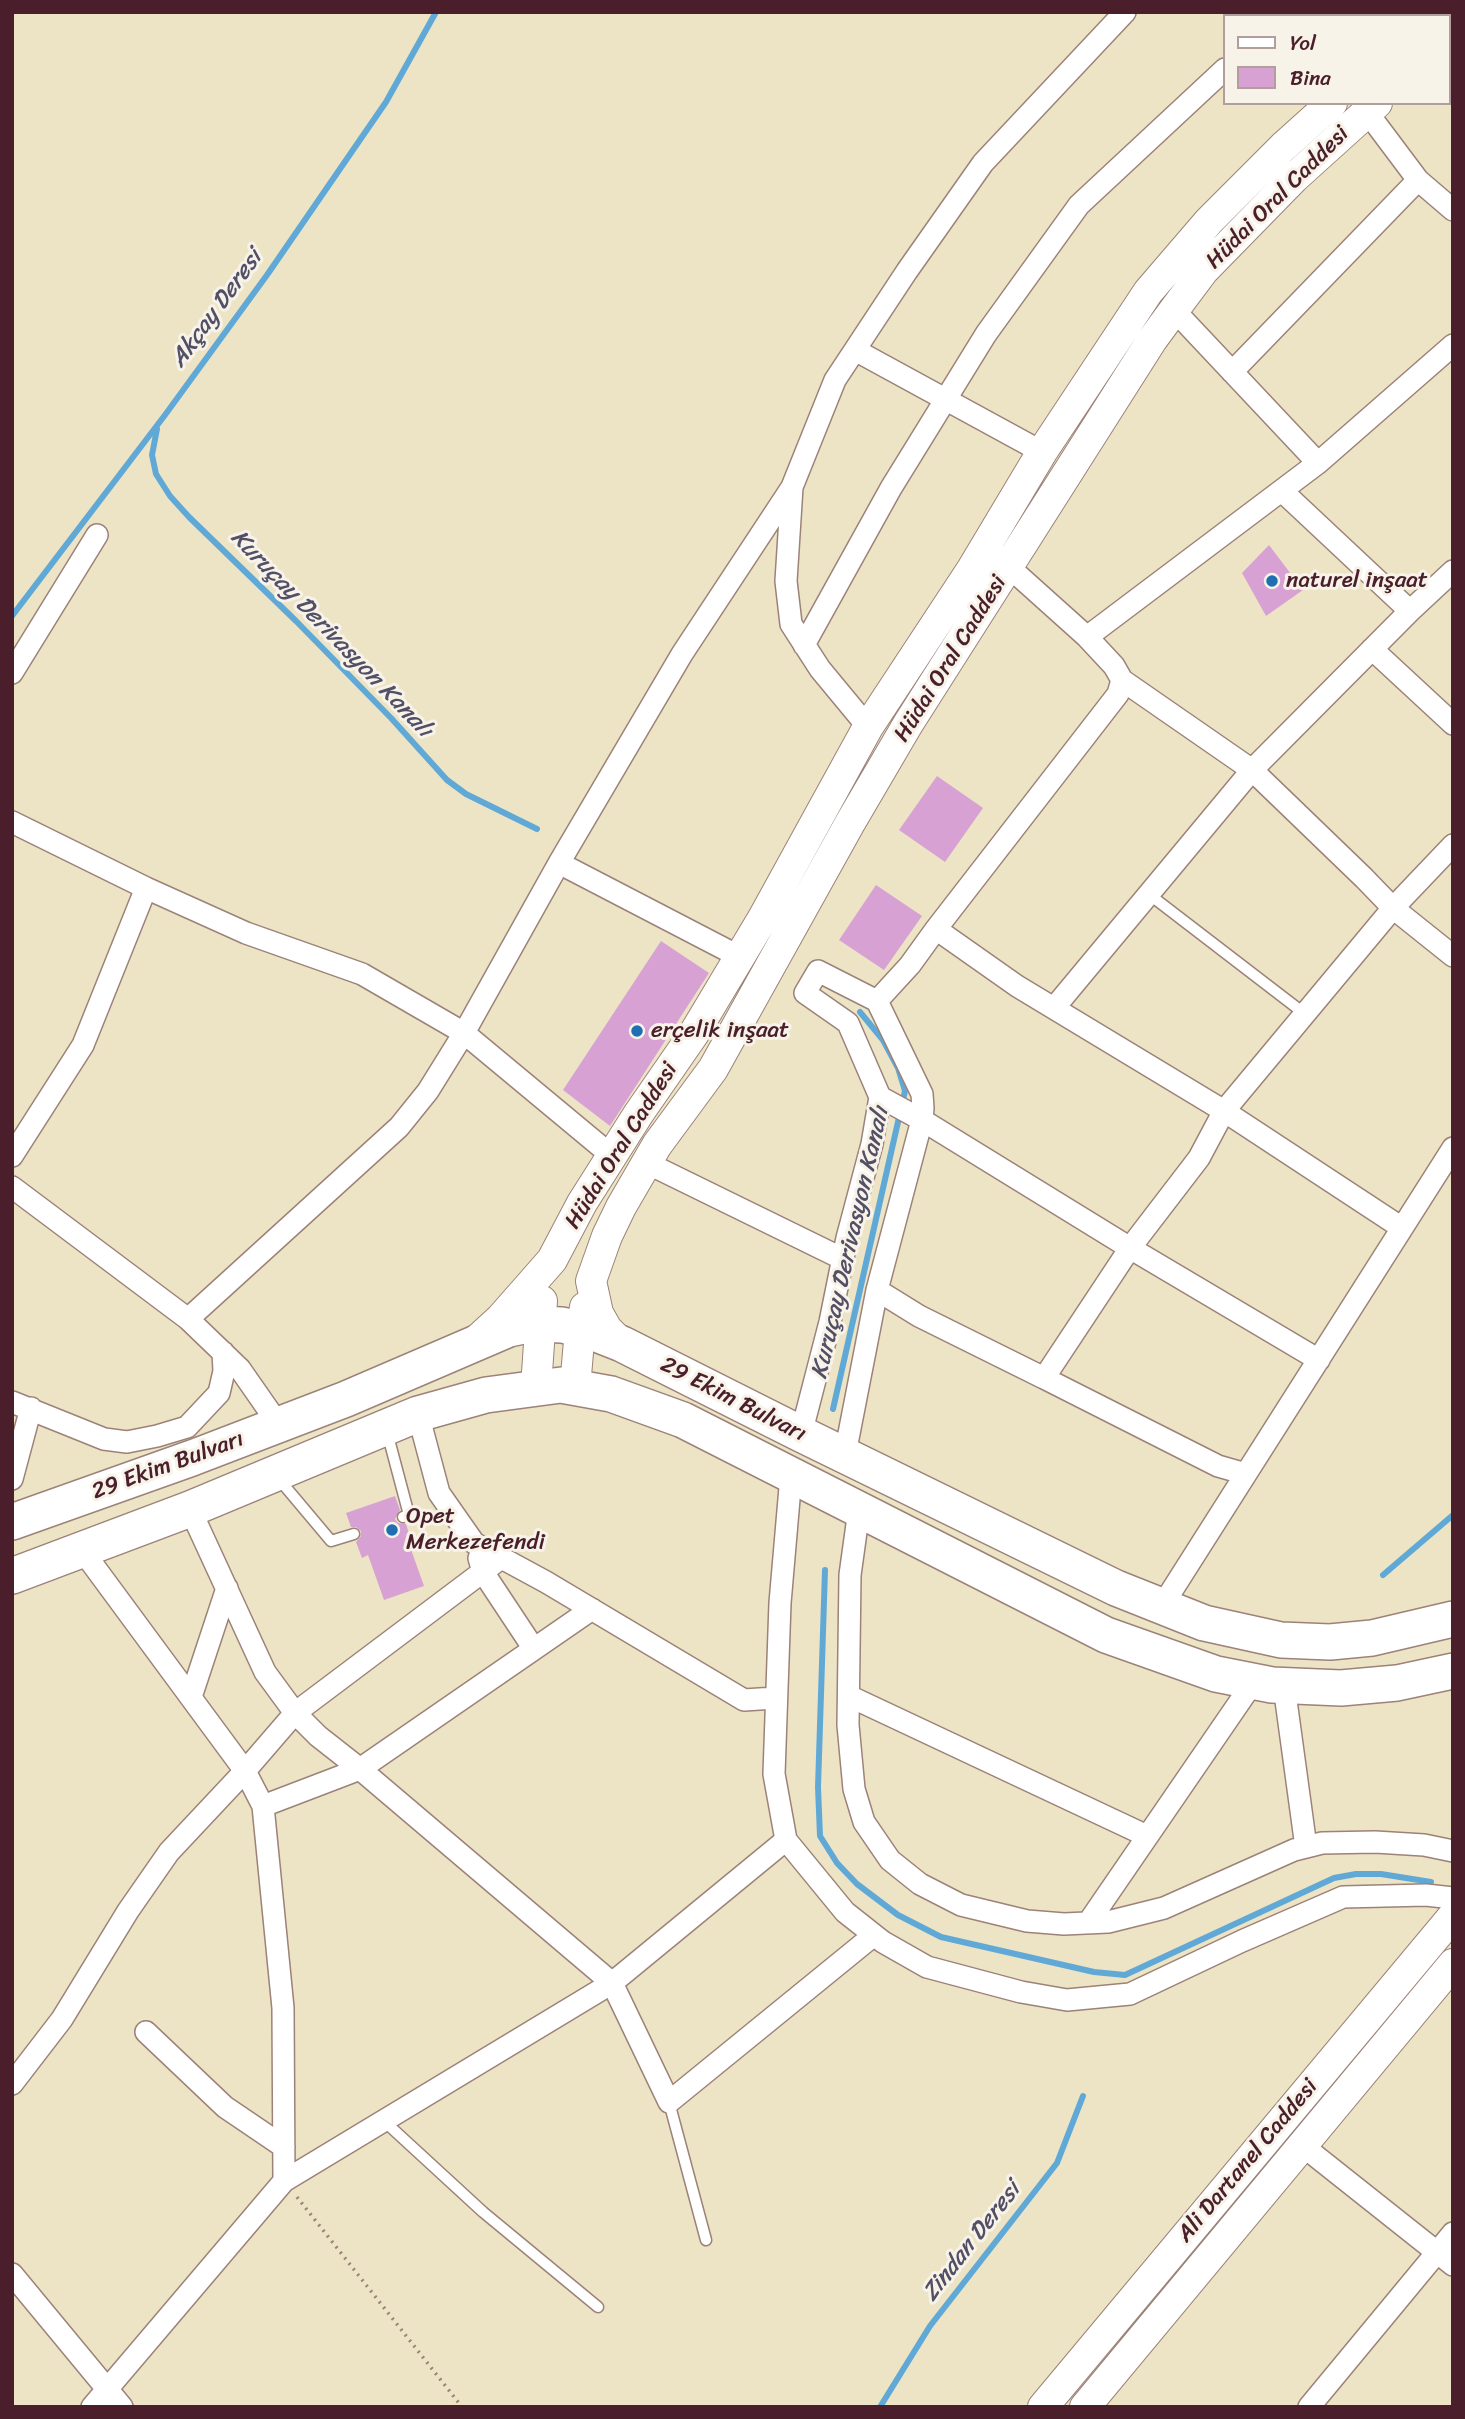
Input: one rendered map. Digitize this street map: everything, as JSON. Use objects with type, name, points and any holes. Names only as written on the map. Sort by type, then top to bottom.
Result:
[{"type":"main road","name":"29 Ekim Bulvarı","points":[[12,1522],[346,1399],[509,1329],[540,1324],[581,1330],[622,1344],[1116,1588],[1204,1623],[1281,1640],[1330,1642],[1372,1638],[1453,1619]]},
{"type":"main road","name":"29 Ekim Bulvarı","points":[[19,1576],[418,1413],[486,1395],[536,1387],[575,1387],[611,1394],[683,1420],[1106,1635],[1216,1674],[1269,1684],[1341,1688],[1397,1683],[1453,1671]]},
{"type":"street","points":[[188,1319],[399,1127],[428,1091],[682,654],[792,487],[835,380],[983,163],[1125,12]]},
{"type":"street","points":[[804,645],[891,488],[986,334],[1079,205],[1224,70]]},
{"type":"street","name":"Hüdai Oral Caddesi","points":[[552,1260],[582,1203],[693,1035],[740,957],[868,727],[972,569],[1042,452],[1148,292],[1209,221],[1326,105]]},
{"type":"street","points":[[1372,108],[1418,180],[1453,210]]},
{"type":"street","name":"Hüdai Oral Caddesi","points":[[575,1387],[581,1330],[593,1273],[621,1207],[657,1145],[713,1069],[908,724],[1152,340],[1174,310],[1213,261],[1294,178],[1372,108]]},
{"type":"street","points":[[1232,372],[1418,180]]},
{"type":"street","points":[[1174,310],[1318,463]]},
{"type":"street","points":[[1087,637],[1318,463],[1453,345]]},
{"type":"street","points":[[855,350],[1042,452]]},
{"type":"street","points":[[792,487],[786,581],[791,624],[820,669],[868,727]]},
{"type":"street","points":[[1282,491],[1410,611]]},
{"type":"street","points":[[12,673],[97,535]]},
{"type":"street","points":[[1009,567],[1087,637],[1114,666],[1122,680],[1252,770],[1393,908],[1453,956]]},
{"type":"street","points":[[1054,1008],[1252,770],[1410,611],[1453,572]]},
{"type":"street","points":[[1372,649],[1453,723]]},
{"type":"street","points":[[877,1001],[910,965],[1118,694],[1122,680]]},
{"type":"street","points":[[12,821],[146,888],[246,933],[362,974],[464,1033],[612,1156]]},
{"type":"street","points":[[1044,1378],[1130,1248],[1199,1158],[1224,1111],[1393,908],[1453,845]]},
{"type":"street","points":[[559,863],[740,957]]},
{"type":"street","points":[[12,1156],[83,1045],[146,888]]},
{"type":"street","points":[[936,929],[988,967],[1224,1111],[1402,1228]]},
{"type":"street","points":[[845,1454],[877,1290],[917,1117],[922,1094],[877,1001],[818,971],[805,993],[848,1023],[884,1099],[917,1117],[1130,1248],[1320,1360]]},
{"type":"street","points":[[801,1434],[884,1099]]},
{"type":"street","points":[[1162,1606],[1453,1148]]},
{"type":"street","points":[[647,1163],[843,1259]]},
{"type":"street","points":[[12,1187],[188,1319],[240,1369],[279,1425]]},
{"type":"street","points":[[536,1387],[543,1292],[552,1260]]},
{"type":"street","points":[[473,1343],[501,1318],[552,1260]]},
{"type":"street","points":[[593,1273],[598,1313],[607,1329],[622,1344]]},
{"type":"street","points":[[877,1290],[919,1316],[1218,1466],[1246,1474]]},
{"type":"street","points":[[12,1479],[21,1405],[104,1439],[127,1441],[158,1436],[187,1427],[219,1393],[224,1371],[223,1352]]},
{"type":"street","points":[[418,1413],[439,1493],[474,1544],[483,1572],[534,1649]]},
{"type":"street","points":[[791,1476],[780,1603],[774,1774],[786,1840],[845,1912],[874,1935],[927,1967],[1021,1992],[1067,2000],[1130,1994],[1343,1897],[1426,1895],[1453,1899]]},
{"type":"street","points":[[190,1508],[265,1672],[295,1713],[325,1742],[612,1983],[669,2102],[874,1935]]},
{"type":"street","points":[[859,1510],[850,1574],[848,1725],[854,1789],[864,1822],[890,1860],[920,1885],[961,1905],[1027,1921],[1108,1922],[1164,1908],[1294,1850],[1322,1843],[1375,1842],[1424,1845],[1453,1851]]},
{"type":"street","points":[[474,1544],[592,1609],[744,1700],[775,1698]]},
{"type":"street","points":[[82,1550],[245,1771],[263,1806],[283,2008],[284,2181]]},
{"type":"street","points":[[12,2084],[62,2019],[128,1911],[169,1852],[295,1713],[501,1558]]},
{"type":"street","points":[[191,1697],[227,1588]]},
{"type":"street","points":[[263,1806],[360,1769],[592,1609]]},
{"type":"street","points":[[1088,1923],[1147,1836],[1269,1684]]},
{"type":"street","points":[[1269,1684],[1306,1847]]},
{"type":"street","points":[[849,1696],[1147,1836]]},
{"type":"street","points":[[92,2407],[284,2181],[612,1983],[786,1840]]},
{"type":"street","name":"Ali Dartanel Caddesi","points":[[1043,2407],[1453,1916]]},
{"type":"street","name":"Ali Dartanel Caddesi","points":[[1085,2407],[1453,1964]]},
{"type":"street","points":[[146,2032],[225,2107],[284,2147]]},
{"type":"street","points":[[1303,2146],[1444,2258]]},
{"type":"street","points":[[1309,2407],[1444,2258],[1453,2233]]},
{"type":"street","points":[[12,2274],[122,2407]]},
{"type":"lane","points":[[1150,895],[1305,1014]]},
{"type":"lane","points":[[386,1427],[409,1515],[403,1517]]},
{"type":"lane","points":[[274,1474],[331,1541],[354,1534]]},
{"type":"lane","points":[[669,2102],[706,2240]]},
{"type":"lane","points":[[384,2121],[483,2212],[598,2307]]},
{"type":"path","points":[[284,2181],[462,2407]]},
{"type":"building","name":"naturel inşaat","points":[[1269,545],[1303,590],[1266,616],[1242,573]]},
{"type":"building","points":[[937,776],[983,808],[945,862],[899,830]]},
{"type":"building","points":[[876,885],[922,916],[884,970],[839,940]]},
{"type":"building","name":"erçelik inşaat","points":[[661,941],[709,973],[610,1126],[563,1090]]},
{"type":"building","points":[[395,1496],[400,1510],[395,1519],[398,1523],[406,1524],[411,1540],[408,1541],[424,1586],[384,1600],[368,1555],[362,1558],[356,1542],[361,1531],[351,1527],[346,1513]]},
{"type":"waterway","name":"Akçay Deresi","points":[[12,616],[165,415],[267,275],[386,102],[436,12]]},
{"type":"waterway","name":"Kuruçay Derivasyon Kanalı","points":[[157,429],[152,455],[156,474],[170,496],[189,517],[296,621],[447,780],[466,794],[537,829]]},
{"type":"waterway","name":"Kuruçay Derivasyon Kanalı","points":[[833,1409],[905,1091],[898,1068],[883,1040],[860,1012]]},
{"type":"waterway","name":"Zindan Deresi","points":[[1383,1575],[1453,1515]]},
{"type":"waterway","name":"Kuruçay Derivasyon Kanalı","points":[[825,1570],[818,1787],[820,1836],[837,1863],[857,1884],[898,1915],[941,1937],[1094,1972],[1125,1975],[1334,1878],[1356,1874],[1381,1874],[1431,1882]]},
{"type":"waterway","name":"Zindan Deresi","points":[[880,2407],[930,2326],[1057,2163],[1083,2096]]},
{"type":"place","name":"naturel inşaat","points":[[1272,581]]},
{"type":"place","name":"erçelik inşaat","points":[[637,1031]]},
{"type":"place","name":"Opet Merkezefendi","points":[[392,1530]]}]
